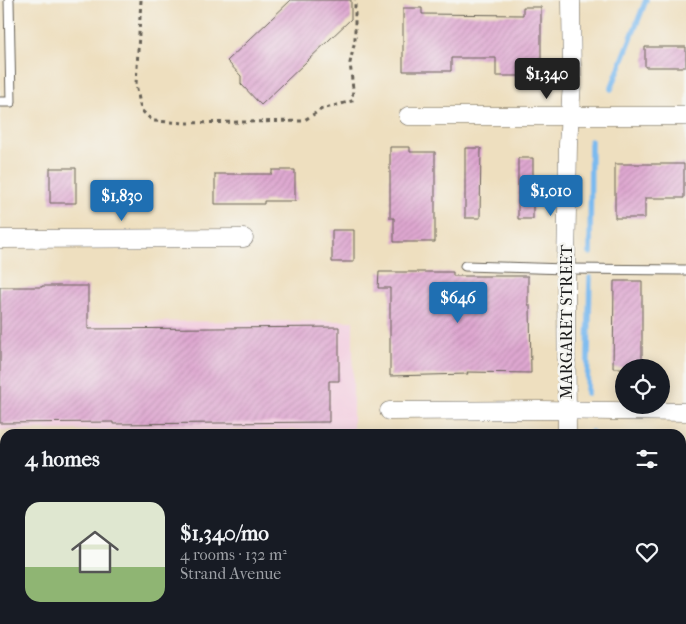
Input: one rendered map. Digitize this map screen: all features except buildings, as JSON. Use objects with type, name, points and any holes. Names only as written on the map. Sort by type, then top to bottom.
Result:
[{"type":"street","name":"MARGARET STREET","points":[[567,429],[566,269],[568,144],[571,116],[571,0]]},
{"type":"street","points":[[408,116],[686,116]]},
{"type":"street","points":[[0,239],[244,238]]},
{"type":"street","points":[[389,411],[566,410],[686,412]]},
{"type":"lane","points":[[0,102],[11,102],[9,0]]},
{"type":"lane","points":[[464,266],[686,270]]},
{"type":"path","points":[[142,0],[136,84],[141,110],[152,121],[186,123],[303,121],[322,108],[352,101],[353,89],[350,63],[355,40],[355,0]]},
{"type":"shaded area","points":[[353,321],[353,429],[0,429],[0,322]]},
{"type":"waterway","points":[[611,89],[646,0]]},
{"type":"waterway","points":[[590,253],[591,141]]},
{"type":"waterway","points":[[587,393],[590,278]]}]
